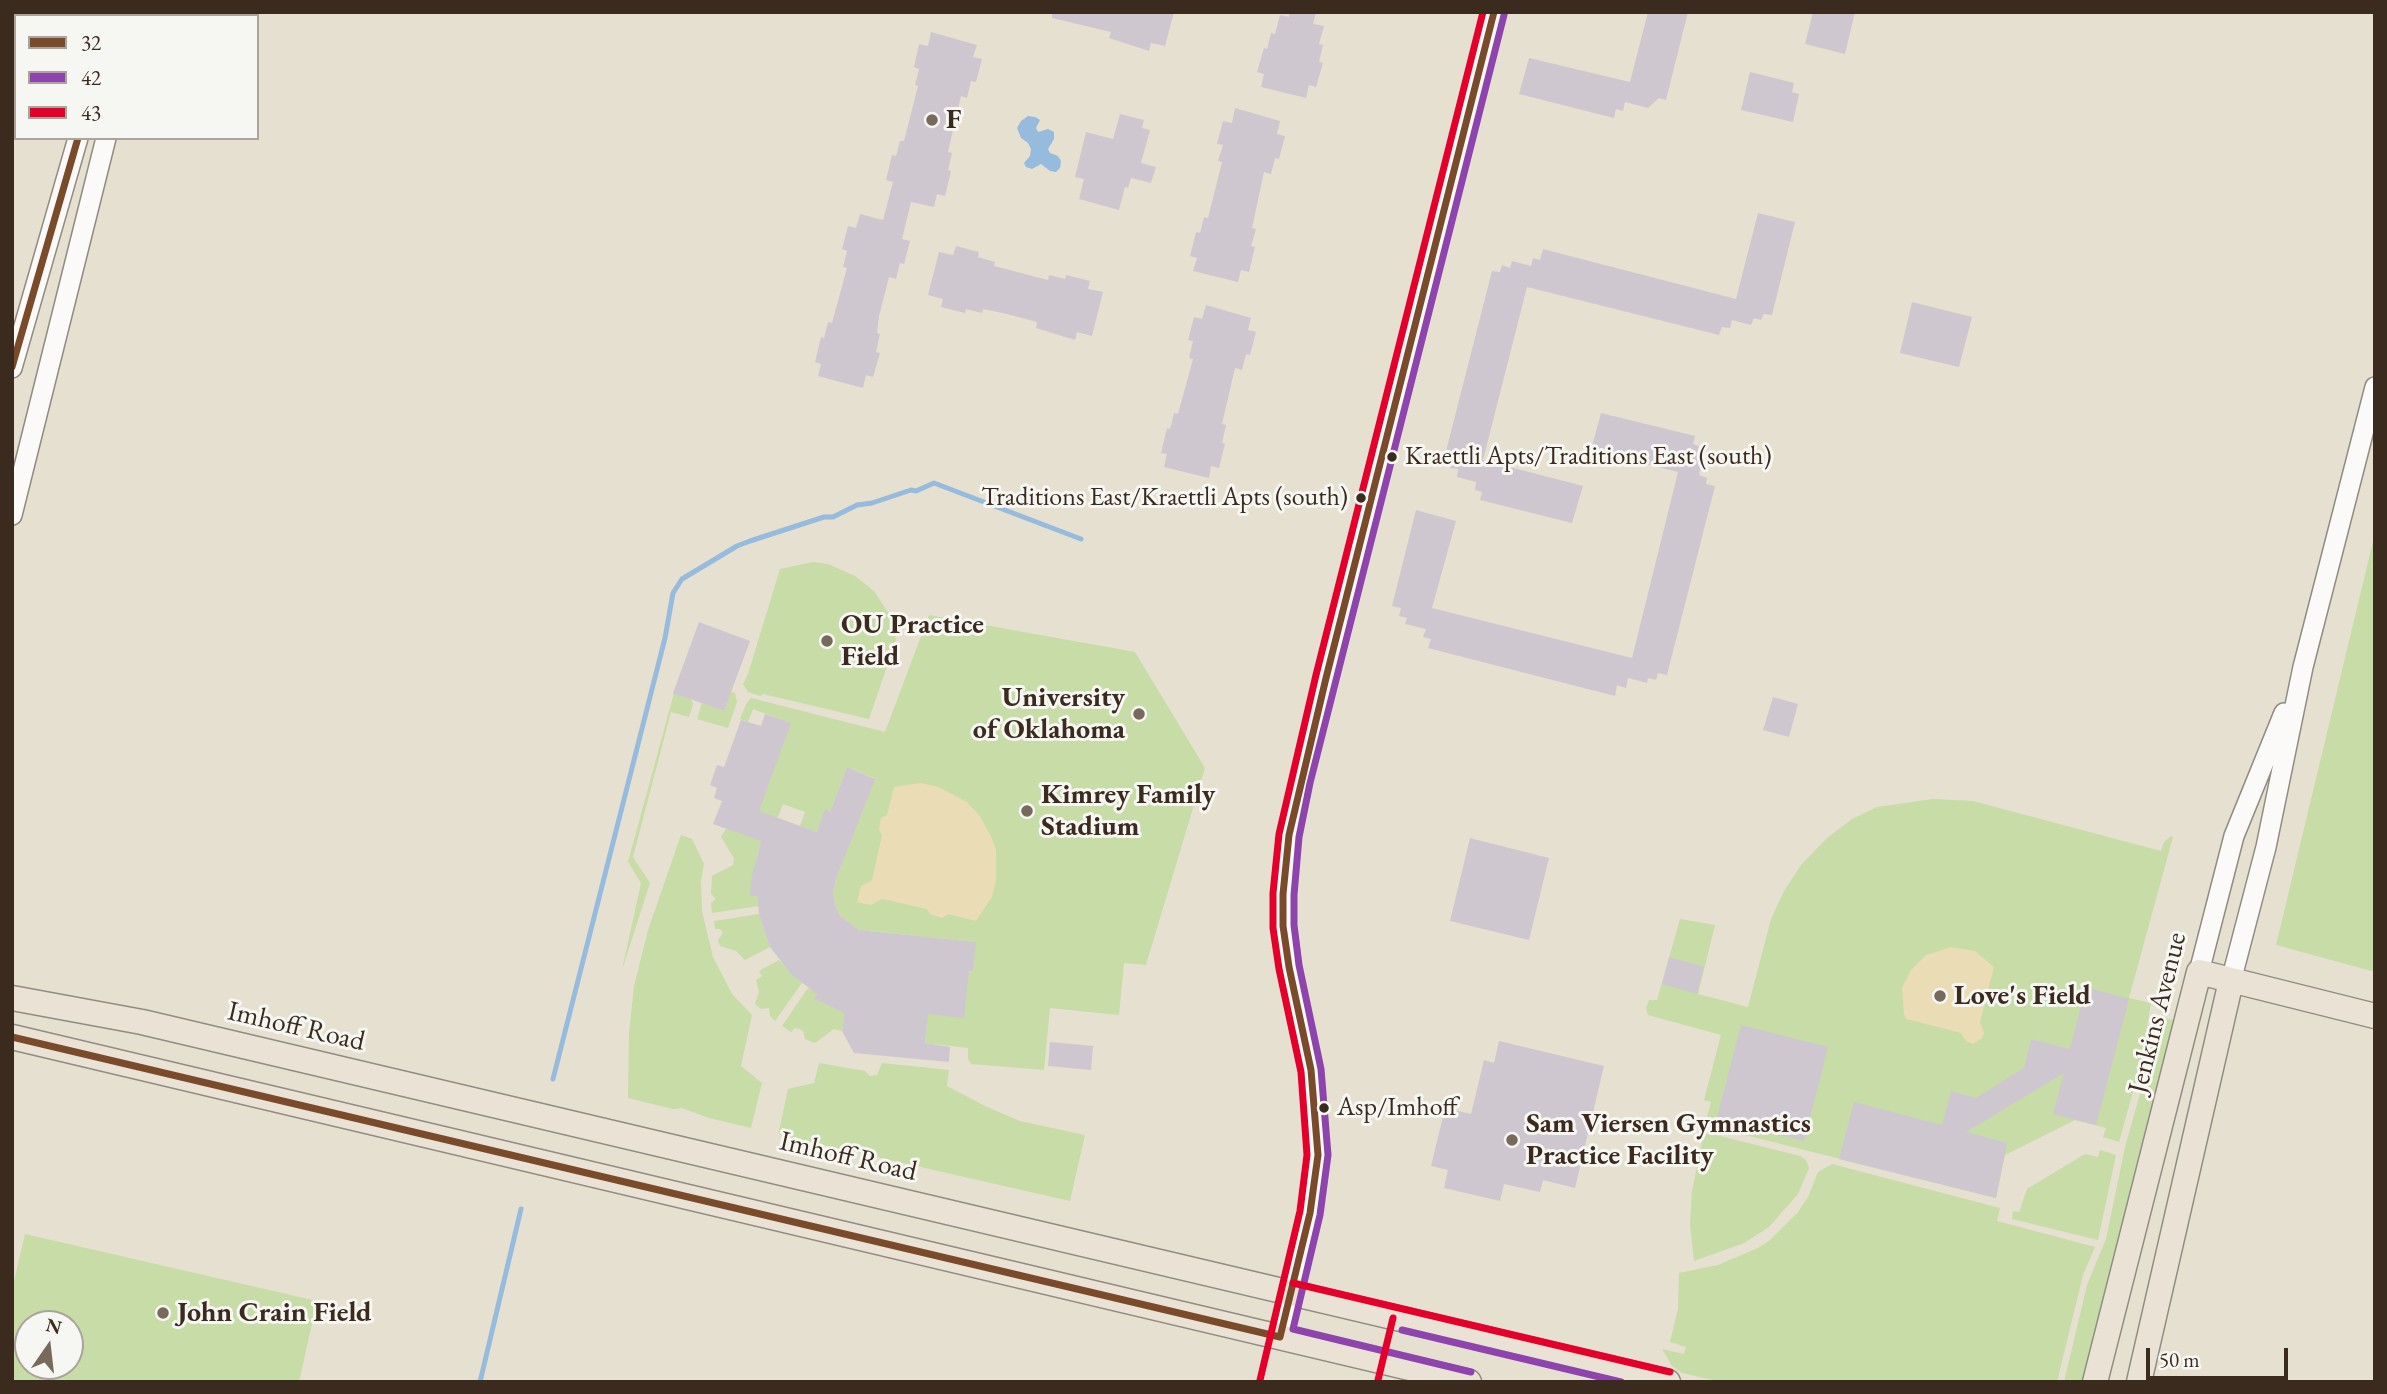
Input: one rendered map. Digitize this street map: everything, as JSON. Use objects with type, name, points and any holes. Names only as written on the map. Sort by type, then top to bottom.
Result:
[{"type":"main road","points":[[2199,972],[2375,1016]]},
{"type":"main road","name":"Jenkins Avenue","points":[[2095,1382],[2199,972]]},
{"type":"main road","name":"Jenkins Avenue","points":[[2139,1382],[2231,981]]},
{"type":"main road","name":"Imhoff Road","points":[[12,998],[156,1025],[1668,1382]]},
{"type":"main road","points":[[12,1037],[1469,1382]]},
{"type":"street","points":[[1280,1337],[1310,1213],[1318,1155],[1311,1070],[1283,926],[1283,894],[1289,835],[1319,704],[1494,12]]},
{"type":"street","points":[[12,369],[61,206],[78,140]]},
{"type":"street","points":[[12,515],[106,140]]},
{"type":"street","name":"Jenkins Avenue","points":[[2231,981],[2266,846],[2303,667],[2375,387]]},
{"type":"street","name":"Jenkins Avenue","points":[[2199,972],[2234,836],[2303,667]]},
{"type":"green space","points":[[2375,533],[2375,972],[2276,945]]},
{"type":"green space","name":"OU Practice Field","points":[[813,562],[828,564],[855,576],[874,591],[893,620],[896,640],[869,719],[763,694],[760,696],[748,692],[743,684],[780,569]]},
{"type":"green space","name":"Kimrey Family Stadium","points":[[929,615],[1135,652],[1205,768],[1146,965],[1124,963],[1119,1015],[1050,1008],[1044,1070],[971,1064],[968,1048],[925,1043],[927,1023],[845,1015],[842,1031],[834,1029],[815,1043],[805,1039],[803,1031],[795,1028],[791,1032],[782,1026],[808,988],[817,993],[815,999],[854,1013],[926,966],[973,972],[975,942],[859,930],[840,916],[833,893],[836,879],[874,778],[847,767],[830,812],[826,810],[817,832],[800,826],[805,812],[783,804],[770,837],[763,835],[757,855],[750,896],[757,896],[758,906],[712,913],[711,903],[716,899],[711,894],[712,876],[733,865],[734,858],[721,837],[790,723],[753,709],[748,722],[740,719],[746,704],[751,698],[885,732]]},
{"type":"green space","points":[[731,692],[735,693],[737,702],[728,728],[697,719],[702,703],[724,711]]},
{"type":"green space","points":[[674,693],[691,699],[693,704],[689,717],[671,712],[633,857],[650,883],[622,970],[641,883],[628,862]]},
{"type":"green space","name":"Love's Field","points":[[1933,799],[1973,801],[2161,851],[2164,842],[2173,837],[2129,998],[2151,1003],[2141,1063],[2119,1142],[2103,1137],[2106,1128],[2075,1120],[2005,1155],[1996,1198],[1705,1125],[1711,1102],[1704,1100],[1721,1035],[1648,1015],[1646,1008],[1649,1000],[1657,1000],[1680,919],[1715,925],[1698,994],[1748,1007],[1771,919],[1784,891],[1801,865],[1827,838],[1852,819],[1877,807]]},
{"type":"green space","points":[[681,835],[692,839],[704,864],[701,881],[702,911],[713,957],[732,994],[752,1015],[741,1066],[762,1083],[751,1128],[682,1108],[673,1109],[628,1098],[629,1033],[634,986],[648,930]]},
{"type":"green space","points":[[759,914],[770,947],[745,960],[736,951],[720,946],[718,940],[723,933],[720,929],[715,929],[714,921]]},
{"type":"green space","points":[[779,960],[802,983],[775,1021],[770,1016],[769,1008],[761,1009],[755,1004],[759,992],[756,980],[762,976],[759,971]]},
{"type":"green space","points":[[2157,1017],[2174,1020],[2162,1070],[2082,1382],[2064,1382],[2087,1285],[2106,1239]]},
{"type":"green space","points":[[819,1063],[865,1071],[870,1076],[877,1075],[882,1063],[949,1070],[947,1086],[985,1106],[1020,1121],[1085,1135],[1070,1201],[780,1135],[788,1089],[814,1083]]},
{"type":"green space","points":[[1704,1132],[1800,1156],[1806,1160],[1809,1168],[1798,1194],[1769,1227],[1744,1243],[1694,1261],[1690,1224],[1692,1191]]},
{"type":"green space","points":[[2100,1150],[2116,1155],[2098,1240],[2012,1219],[2013,1211],[2019,1212],[2027,1189],[2085,1154],[2098,1157]]},
{"type":"green space","points":[[1832,1164],[2000,1208],[1997,1221],[2095,1247],[2083,1275],[2057,1382],[1722,1382],[1682,1373],[1672,1366],[1662,1349],[1684,1354],[1686,1347],[1670,1342],[1678,1309],[1679,1273],[1718,1265],[1769,1241],[1798,1212],[1808,1197],[1818,1172]]},
{"type":"green space","name":"John Crain Field","points":[[25,1234],[317,1301],[299,1382],[12,1382],[12,1290]]},
{"type":"sand","points":[[921,783],[938,787],[967,802],[979,815],[991,836],[996,850],[996,880],[992,897],[976,921],[948,914],[942,918],[930,914],[927,909],[882,899],[871,905],[857,902],[861,886],[872,880],[882,835],[879,830],[881,818],[887,815],[894,787]]},
{"type":"sand","points":[[1951,947],[1975,951],[1994,967],[1980,1022],[1984,1033],[1982,1038],[1973,1044],[1966,1041],[1961,1033],[1906,1019],[1904,1014],[1902,988],[1911,970],[1926,955]]},
{"type":"water","points":[[1028,116],[1040,120],[1036,128],[1038,132],[1048,129],[1054,132],[1054,139],[1048,149],[1061,161],[1056,172],[1041,164],[1032,169],[1024,163],[1030,156],[1031,149],[1021,138],[1017,128]]},
{"type":"building","points":[[1052,12],[1174,12],[1165,46],[1151,43],[1149,51],[1109,38],[1111,32],[1052,18]]},
{"type":"building","points":[[1290,12],[1316,12],[1313,24],[1324,26],[1319,44],[1323,45],[1319,62],[1323,63],[1316,87],[1309,85],[1306,98],[1261,87],[1264,74],[1257,72],[1264,48],[1267,49],[1271,33],[1275,34],[1280,15],[1289,17]]},
{"type":"building","points":[[1648,12],[1688,12],[1666,100],[1659,98],[1648,108],[1625,102],[1623,111],[1616,109],[1614,118],[1519,94],[1529,58],[1630,82]]},
{"type":"building","points":[[1813,12],[1855,12],[1845,54],[1805,44]]},
{"type":"building","points":[[931,32],[977,45],[973,57],[982,59],[976,82],[971,81],[967,98],[961,96],[948,152],[952,153],[948,170],[951,171],[945,196],[937,194],[934,207],[911,202],[902,239],[910,241],[904,264],[900,263],[896,279],[889,277],[879,316],[877,333],[880,334],[876,352],[880,353],[873,377],[866,375],[863,388],[818,376],[821,364],[815,362],[821,337],[824,338],[828,322],[832,323],[847,268],[843,267],[847,251],[842,249],[848,226],[856,228],[860,214],[883,220],[893,182],[886,180],[892,155],[896,156],[900,141],[904,141],[918,86],[915,85],[919,69],[914,67],[919,44],[928,46]]},
{"type":"building","points":[[1750,72],[1794,83],[1792,92],[1799,94],[1793,122],[1741,110]]},
{"type":"building","points":[[1235,108],[1280,121],[1277,134],[1285,136],[1279,159],[1275,158],[1271,174],[1264,172],[1252,228],[1256,229],[1251,246],[1255,247],[1249,272],[1241,270],[1238,282],[1193,271],[1197,258],[1190,256],[1196,232],[1200,233],[1204,217],[1208,218],[1222,162],[1218,161],[1223,145],[1217,144],[1223,121],[1232,123]]},
{"type":"building","points":[[1120,114],[1144,120],[1142,128],[1150,130],[1141,163],[1156,167],[1151,183],[1131,178],[1128,188],[1125,187],[1119,210],[1079,199],[1084,179],[1075,177],[1086,132],[1113,139]]},
{"type":"building","points":[[1758,213],[1795,222],[1772,315],[1764,314],[1761,320],[1754,318],[1751,325],[1732,320],[1730,328],[1722,327],[1719,335],[1527,287],[1483,460],[1583,486],[1572,523],[1480,500],[1482,492],[1475,490],[1476,482],[1457,477],[1458,469],[1450,468],[1453,460],[1444,459],[1492,271],[1500,272],[1502,265],[1510,268],[1512,261],[1531,266],[1533,258],[1540,260],[1543,249],[1736,299]]},
{"type":"building","points":[[956,246],[979,252],[978,257],[995,262],[994,266],[1048,280],[1049,275],[1065,279],[1066,275],[1090,281],[1088,289],[1103,292],[1092,336],[1077,332],[1075,340],[1036,328],[1037,322],[1003,313],[983,309],[982,313],[966,309],[965,313],[941,307],[943,299],[928,295],[939,252],[953,255]]},
{"type":"building","points":[[1912,302],[1972,317],[1959,367],[1900,353]]},
{"type":"building","points":[[1206,305],[1251,318],[1248,330],[1256,332],[1250,355],[1246,354],[1242,370],[1235,368],[1222,424],[1226,425],[1222,443],[1225,444],[1219,468],[1211,466],[1209,478],[1164,467],[1167,454],[1161,453],[1167,428],[1170,429],[1174,413],[1178,414],[1193,359],[1189,358],[1193,341],[1188,340],[1194,317],[1202,319]]},
{"type":"building","points":[[1601,413],[1695,436],[1693,444],[1699,446],[1697,454],[1703,456],[1699,475],[1707,478],[1706,484],[1715,486],[1667,675],[1658,673],[1656,680],[1648,678],[1647,683],[1628,678],[1626,688],[1617,685],[1615,696],[1428,648],[1431,639],[1423,637],[1426,629],[1405,624],[1407,618],[1399,616],[1401,608],[1392,606],[1416,510],[1456,521],[1432,608],[1632,658],[1678,472],[1591,450]]},
{"type":"building","points":[[699,622],[750,641],[724,711],[673,693]]},
{"type":"building","points":[[1773,697],[1798,704],[1789,737],[1763,730]]},
{"type":"building","points":[[765,714],[791,723],[759,811],[817,832],[825,809],[830,812],[847,767],[875,779],[836,879],[833,893],[840,916],[859,930],[976,942],[973,972],[969,971],[964,1018],[928,1014],[925,1043],[950,1047],[949,1062],[854,1053],[842,1031],[845,1013],[814,999],[817,994],[792,975],[770,947],[759,914],[757,896],[750,896],[752,875],[761,841],[713,824],[722,801],[714,798],[717,788],[710,785],[717,765],[724,767],[741,720],[761,726]]},
{"type":"building","points":[[1470,838],[1549,858],[1529,940],[1450,921]]},
{"type":"building","points":[[1669,957],[1704,967],[1697,994],[1662,984]]},
{"type":"building","points":[[2086,987],[2129,999],[2096,1125],[2053,1114],[2064,1073],[1966,1132],[2007,1143],[1996,1198],[1839,1159],[1854,1102],[1942,1125],[1951,1091],[1976,1098],[2024,1068],[2031,1039],[2070,1049]]},
{"type":"building","points":[[1741,1025],[1828,1047],[1804,1141],[1717,1118]]},
{"type":"building","name":"Sam Viersen Gymnastics Practice Facility","points":[[1499,1041],[1604,1066],[1575,1188],[1543,1180],[1540,1192],[1504,1184],[1500,1201],[1444,1188],[1448,1170],[1431,1166],[1445,1108],[1471,1114],[1484,1060],[1494,1063]]},
{"type":"building","points":[[1050,1042],[1093,1046],[1091,1070],[1048,1066]]},
{"type":"waterway","points":[[553,1079],[665,638],[673,593],[682,579],[750,541],[824,517],[833,517],[857,505],[911,490],[916,491],[934,483],[1081,539]]},
{"type":"waterway","points":[[480,1382],[521,1209]]},
{"type":"transit line","name":"43","points":[[1260,1380],[1300,1211],[1307,1155],[1301,1072],[1273,928],[1273,893],[1279,834],[1316,675],[1483,12]]},
{"type":"transit line","name":"32","points":[[12,1037],[1280,1337],[1310,1213],[1318,1155],[1311,1070],[1283,926],[1283,894],[1289,835],[1494,12]]},
{"type":"transit line","name":"42","points":[[1471,1372],[1293,1329],[1320,1215],[1328,1155],[1321,1069],[1299,965],[1294,925],[1294,895],[1299,837],[1310,783],[1504,15]]},
{"type":"transit line","name":"32","points":[[12,367],[77,140]]},
{"type":"transit line","name":"43","points":[[1293,1283],[1670,1372]]},
{"type":"transit line","name":"43","points":[[1378,1380],[1393,1318]]},
{"type":"transit line","name":"42","points":[[1402,1330],[1621,1382]]},
{"type":"place","name":"F","points":[[932,120]]},
{"type":"place","name":"Kraettli Apts/Traditions East (south)","points":[[1392,457]]},
{"type":"place","name":"Traditions East/Kraettli Apts (south)","points":[[1361,498]]},
{"type":"place","name":"OU Practice Field","points":[[827,641]]},
{"type":"place","name":"University of Oklahoma","points":[[1139,714]]},
{"type":"place","name":"Kimrey Family Stadium","points":[[1027,811]]},
{"type":"place","name":"Love's Field","points":[[1940,996]]},
{"type":"place","name":"Asp/Imhoff","points":[[1324,1108]]},
{"type":"place","name":"Sam Viersen Gymnastics Practice Facility","points":[[1512,1140]]},
{"type":"place","name":"John Crain Field","points":[[163,1313]]}]
